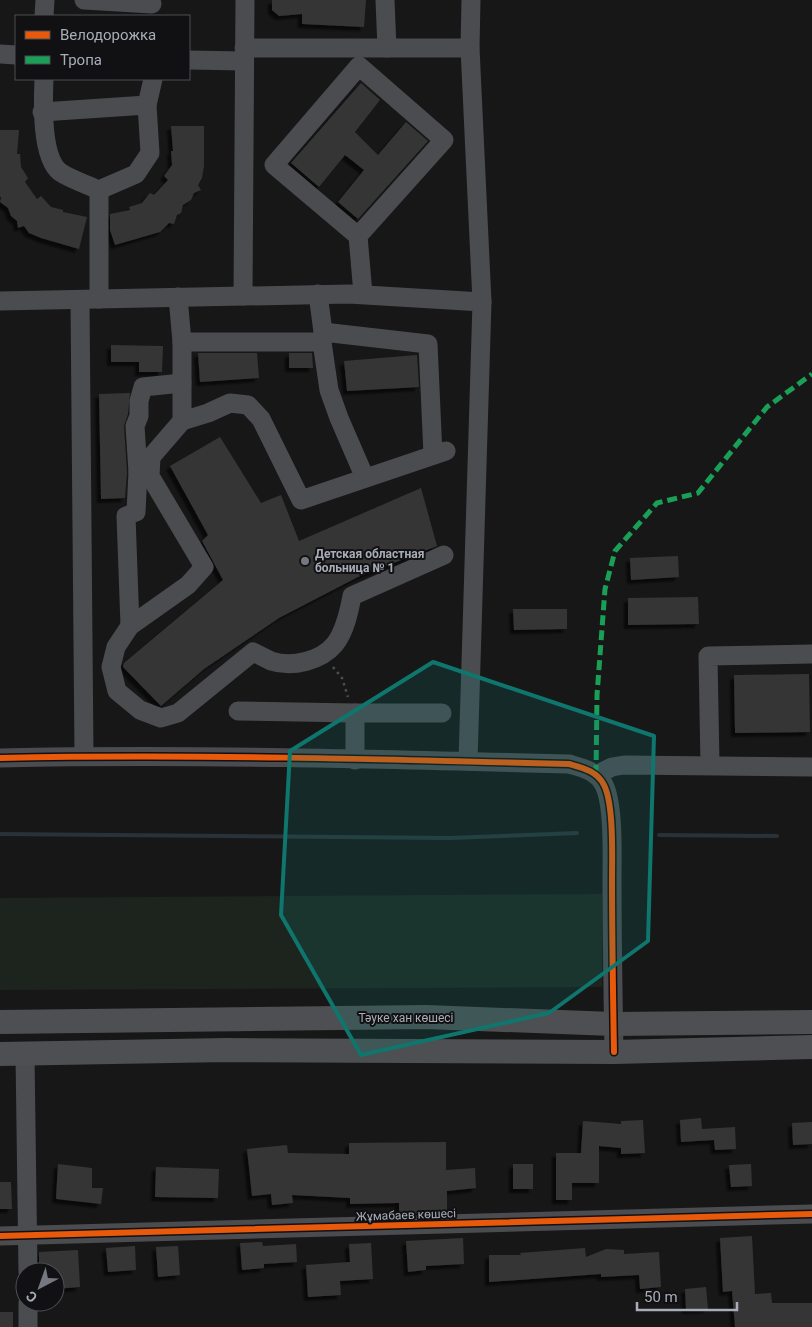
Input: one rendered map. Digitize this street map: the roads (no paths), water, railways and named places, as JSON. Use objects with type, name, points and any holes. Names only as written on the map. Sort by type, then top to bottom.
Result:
[{"type":"main road","name":"Тәуке хан көшесі","points":[[0,1022],[426,1016],[613,1024],[812,1022]]},
{"type":"main road","points":[[0,1054],[226,1050],[614,1052],[812,1047]]},
{"type":"street","points":[[44,15],[45,0]]},
{"type":"street","points":[[84,0],[152,7]]},
{"type":"street","points":[[243,296],[245,0]]},
{"type":"street","points":[[385,0],[387,48]]},
{"type":"street","points":[[468,761],[482,302],[470,48],[471,0]]},
{"type":"street","points":[[190,60],[244,54],[387,48],[470,48]]},
{"type":"street","points":[[0,54],[15,55]]},
{"type":"street","points":[[358,236],[444,140],[359,66],[274,165],[358,236],[363,294]]},
{"type":"street","points":[[44,80],[42,112],[50,160],[60,172],[99,190],[136,174],[150,153],[147,105],[153,80]]},
{"type":"street","points":[[42,112],[147,105]]},
{"type":"street","points":[[99,190],[99,300]]},
{"type":"street","points":[[318,294],[330,390],[339,418],[365,478]]},
{"type":"street","points":[[0,301],[363,294],[482,302]]},
{"type":"street","points":[[178,297],[182,342],[182,421]]},
{"type":"street","points":[[80,300],[84,756]]},
{"type":"street","points":[[138,472],[182,421],[208,413],[230,403],[248,405],[261,419],[301,500],[440,453],[428,344],[322,337],[182,342]]},
{"type":"street","points":[[130,626],[126,516],[136,512],[138,472],[135,426],[139,416],[140,401],[143,387],[182,383]]},
{"type":"street","points":[[151,457],[150,476],[204,567],[188,585],[130,626],[116,647],[111,668],[117,691],[140,710],[161,718],[178,713],[253,652],[272,661],[300,663],[319,657],[336,643],[348,618],[352,596],[444,555]]},
{"type":"street","points":[[710,766],[708,656],[812,654]]},
{"type":"street","points":[[238,711],[353,714],[442,713]]},
{"type":"street","points":[[353,714],[355,760]]},
{"type":"street","points":[[0,758],[84,756],[468,761],[569,764],[596,774],[604,784],[609,799],[612,851],[614,1052]]},
{"type":"street","points":[[596,774],[612,767],[624,765],[812,767]]},
{"type":"street","points":[[25,1054],[28,1262]]},
{"type":"street","name":"Жұмабаев көшесі","points":[[0,1236],[812,1214]]},
{"type":"street","points":[[28,1312],[28,1327]]},
{"type":"waterway","points":[[0,834],[450,838],[577,833]]},
{"type":"waterway","points":[[659,835],[777,836]]},
{"type":"place","name":"Детская областная больница № 1","points":[[305,561]]}]
